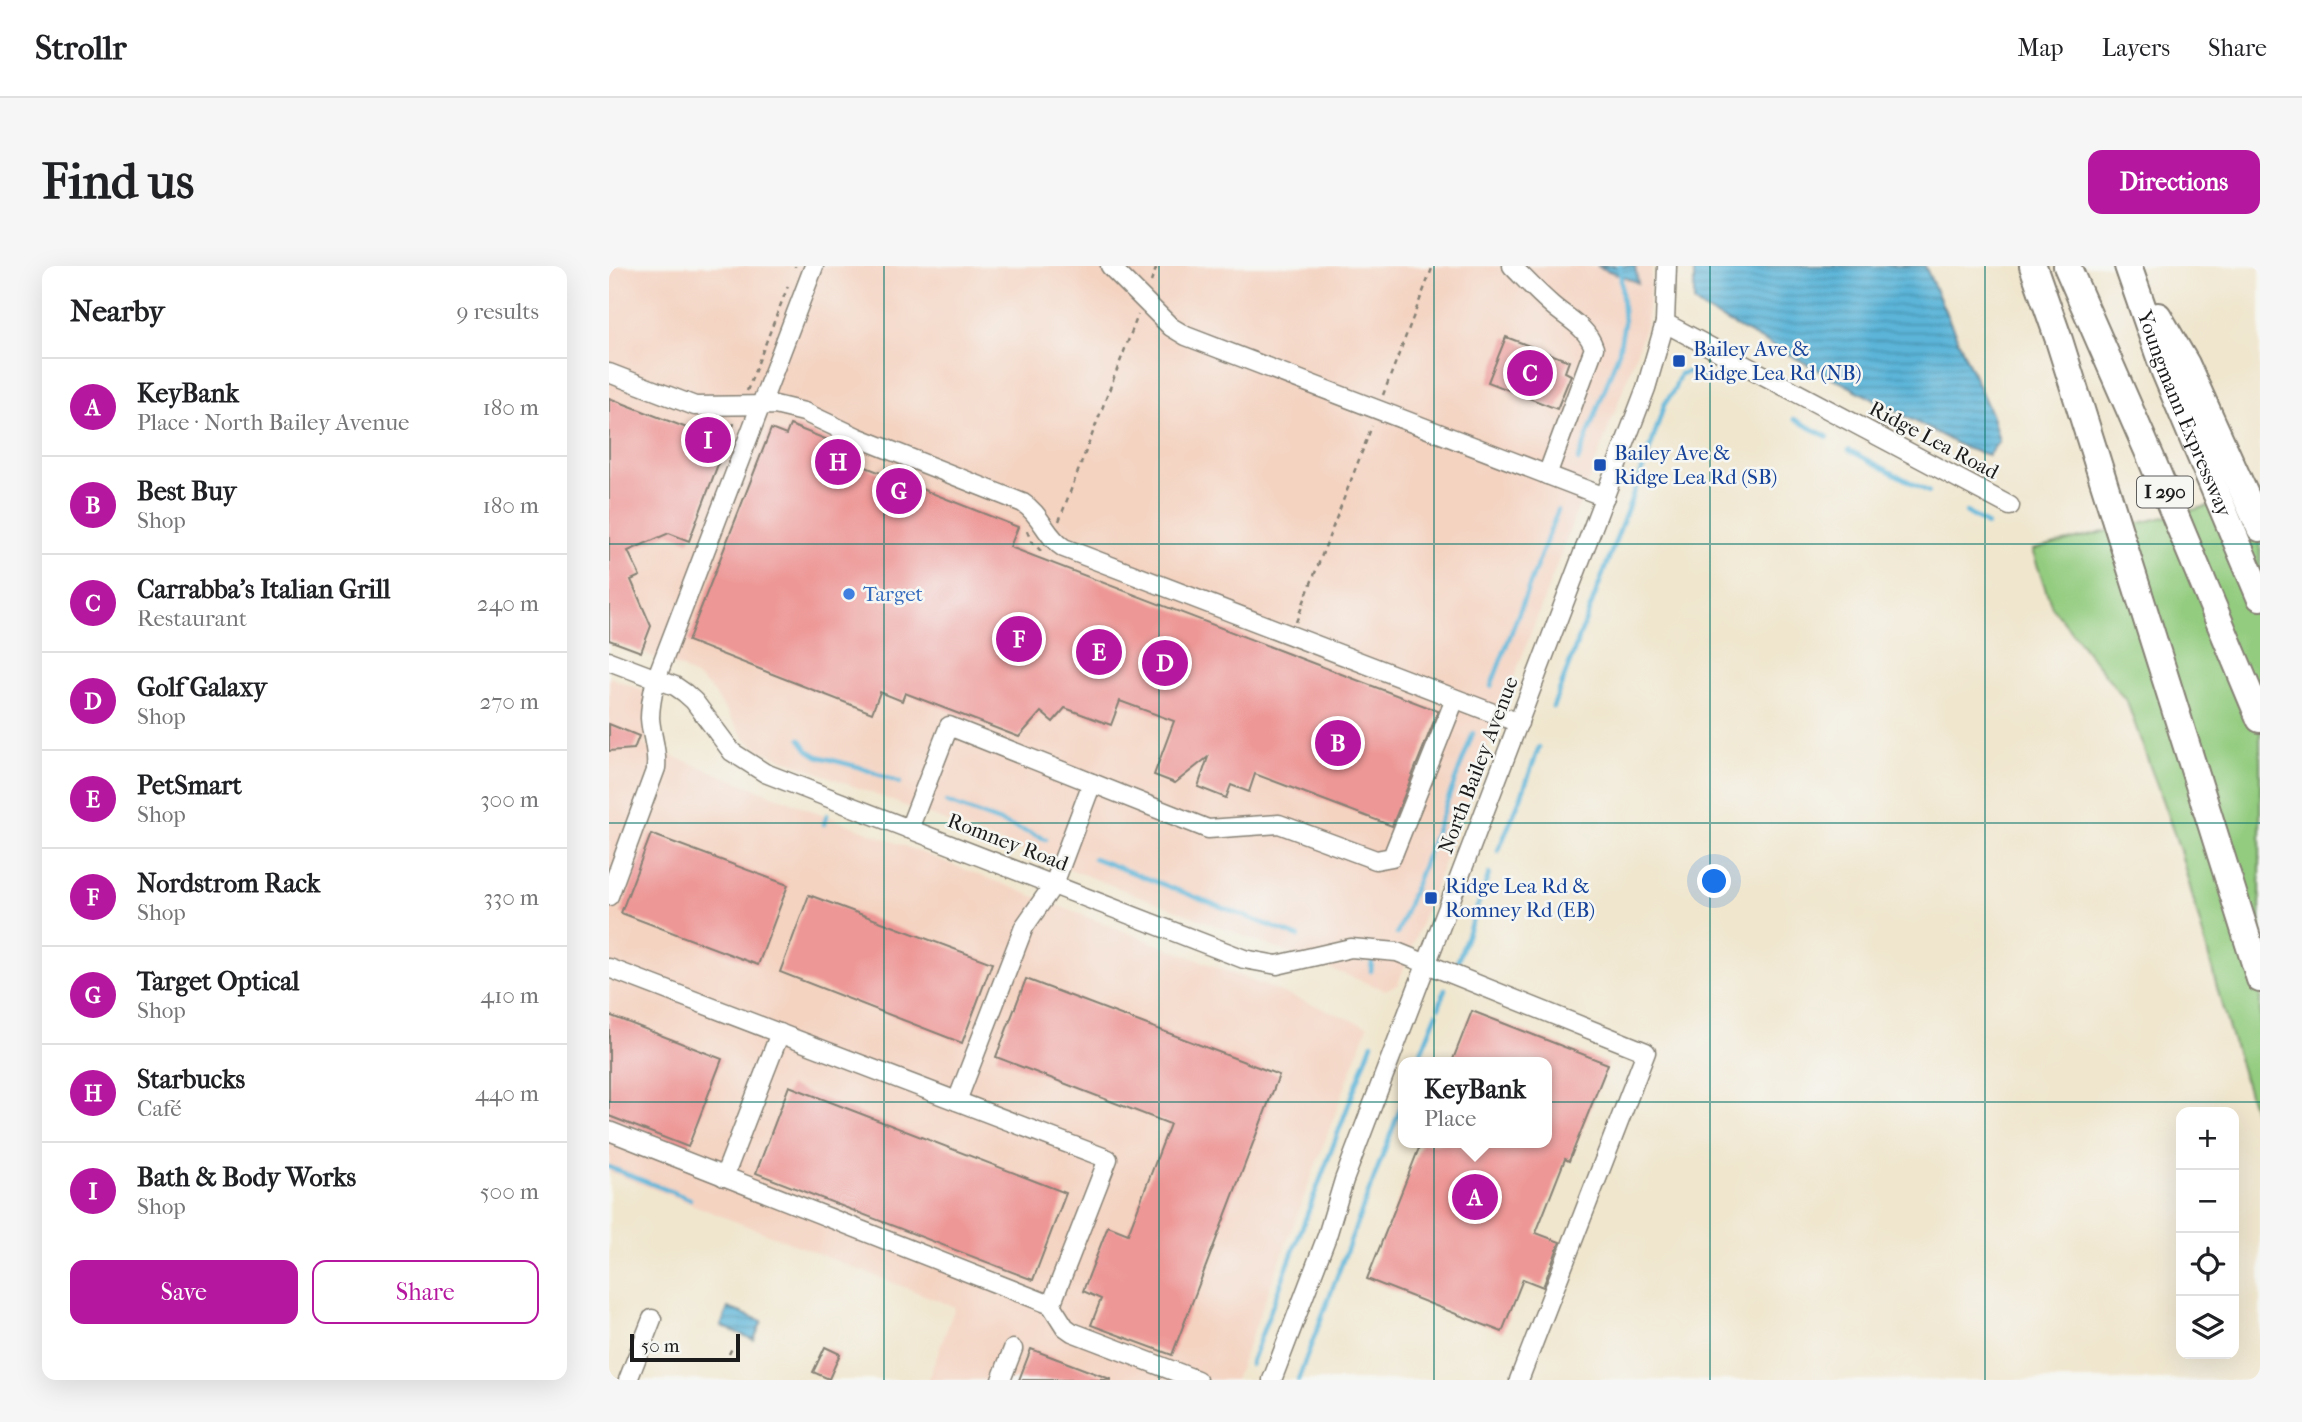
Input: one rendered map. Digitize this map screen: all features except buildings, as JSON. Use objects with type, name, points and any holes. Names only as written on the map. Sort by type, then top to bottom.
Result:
[{"type":"highway","points":[[2033,266],[2059,340],[2260,979]]},
{"type":"highway","name":"I 290","points":[[2067,266],[2260,719]]},
{"type":"highway","points":[[2129,266],[2186,364],[2260,528]]},
{"type":"highway","name":"Youngmann Expressway","points":[[2129,266],[2165,372],[2260,597]]},
{"type":"street","points":[[609,896],[656,768],[657,755],[650,718],[656,679],[814,266]]},
{"type":"street","points":[[1110,266],[1171,327],[1186,336],[1605,497]]},
{"type":"street","points":[[1512,266],[1557,309],[1582,328],[1594,348],[1547,475]]},
{"type":"street","points":[[1665,323],[1667,266]]},
{"type":"street","name":"North Bailey Avenue","points":[[1272,1380],[1327,1236],[1345,1180],[1646,388],[1665,323]]},
{"type":"street","name":"Ridge Lea Road","points":[[1665,323],[2010,506]]},
{"type":"street","points":[[609,373],[695,406],[775,405],[804,412],[857,437],[1023,503],[1032,508],[1057,543],[1064,548],[1519,723]]},
{"type":"street","name":"Romney Road","points":[[609,661],[675,686],[695,701],[724,742],[747,764],[765,773],[1244,959],[1277,965],[1351,948],[1397,952],[1646,1052],[1519,1380]]},
{"type":"street","points":[[909,829],[949,726],[1208,829],[1279,824],[1375,860],[1392,857],[1455,699]]},
{"type":"street","points":[[957,1101],[1024,927],[1054,884],[1093,783]]},
{"type":"street","points":[[609,968],[1108,1159],[1051,1306]]},
{"type":"street","points":[[724,1177],[780,1033]]},
{"type":"street","points":[[609,1131],[1051,1306],[1065,1327],[1072,1332],[1197,1380]]},
{"type":"street","points":[[628,1380],[652,1319]]},
{"type":"street","points":[[1001,1380],[1013,1349]]},
{"type":"path","points":[[1147,291],[1157,266]]},
{"type":"path","points":[[1381,402],[1433,266]]},
{"type":"path","points":[[745,396],[788,286]]},
{"type":"path","points":[[1058,524],[1141,309]]},
{"type":"path","points":[[1296,622],[1375,418]]},
{"type":"path","points":[[704,423],[732,426]]},
{"type":"path","points":[[729,1354],[733,1346]]},
{"type":"shaded area","points":[[609,266],[1652,266],[1647,323],[1398,984],[1385,990],[762,751],[745,739],[714,693],[702,681],[682,668],[609,640]]},
{"type":"shaded area","points":[[609,677],[663,698],[644,745],[1368,1026],[1235,1380],[928,1380],[955,1307],[609,1172]]},
{"type":"green space","points":[[2260,493],[2260,1130],[2222,1006],[2180,850],[2127,702],[2052,607],[2032,550]]},
{"type":"water","points":[[1597,266],[1635,266],[1638,283]]},
{"type":"water","points":[[1694,266],[1925,266],[1992,416],[1999,441],[1988,455],[1965,448],[1703,309],[1694,302]]},
{"type":"water","points":[[728,1308],[762,1321],[754,1340],[721,1326]]},
{"type":"waterway","points":[[1578,461],[1619,351],[1624,323],[1620,266]]},
{"type":"waterway","points":[[1553,707],[1664,405],[1680,374],[1691,371],[1716,382]]},
{"type":"waterway","points":[[1794,419],[1828,437]]},
{"type":"waterway","points":[[1849,450],[1929,492]]},
{"type":"waterway","points":[[1491,686],[1558,510]]},
{"type":"waterway","points":[[1966,512],[1987,525]]},
{"type":"waterway","points":[[1397,934],[1473,733]]},
{"type":"waterway","points":[[800,739],[808,750],[817,756],[859,767],[900,783]]},
{"type":"waterway","points":[[1498,851],[1539,747]]},
{"type":"waterway","points":[[946,802],[1046,839]]},
{"type":"waterway","points":[[824,824],[827,815]]},
{"type":"waterway","points":[[1094,858],[1299,937]]},
{"type":"waterway","points":[[1456,966],[1489,874]]},
{"type":"waterway","points":[[1348,956],[1364,959]]},
{"type":"waterway","points":[[1371,971],[1372,961]]},
{"type":"waterway","points":[[1439,1007],[1445,989]]},
{"type":"waterway","points":[[1419,1057],[1437,1013]]},
{"type":"waterway","points":[[1250,1365],[1372,1043]]},
{"type":"waterway","points":[[1298,1380],[1398,1114]]},
{"type":"waterway","points":[[609,1167],[690,1199]]},
{"type":"place","name":"Bailey Ave & Ridge Lea Rd (NB)","points":[[1679,361]]},
{"type":"place","name":"Carrabba's Italian Grill","points":[[1530,373]]},
{"type":"place","name":"Bath & Body Works","points":[[708,440]]},
{"type":"place","name":"Starbucks","points":[[838,462]]},
{"type":"place","name":"Bailey Ave & Ridge Lea Rd (SB)","points":[[1600,465]]},
{"type":"place","name":"Target Optical","points":[[899,491]]},
{"type":"place","name":"Target","points":[[849,594]]},
{"type":"place","name":"Nordstrom Rack","points":[[1019,639]]},
{"type":"place","name":"PetSmart","points":[[1099,652]]},
{"type":"place","name":"Golf Galaxy","points":[[1165,663]]},
{"type":"place","name":"Best Buy","points":[[1338,743]]},
{"type":"place","name":"Ridge Lea Rd & Romney Rd (EB)","points":[[1431,898]]},
{"type":"place","name":"KeyBank","points":[[1475,1197]]}]
